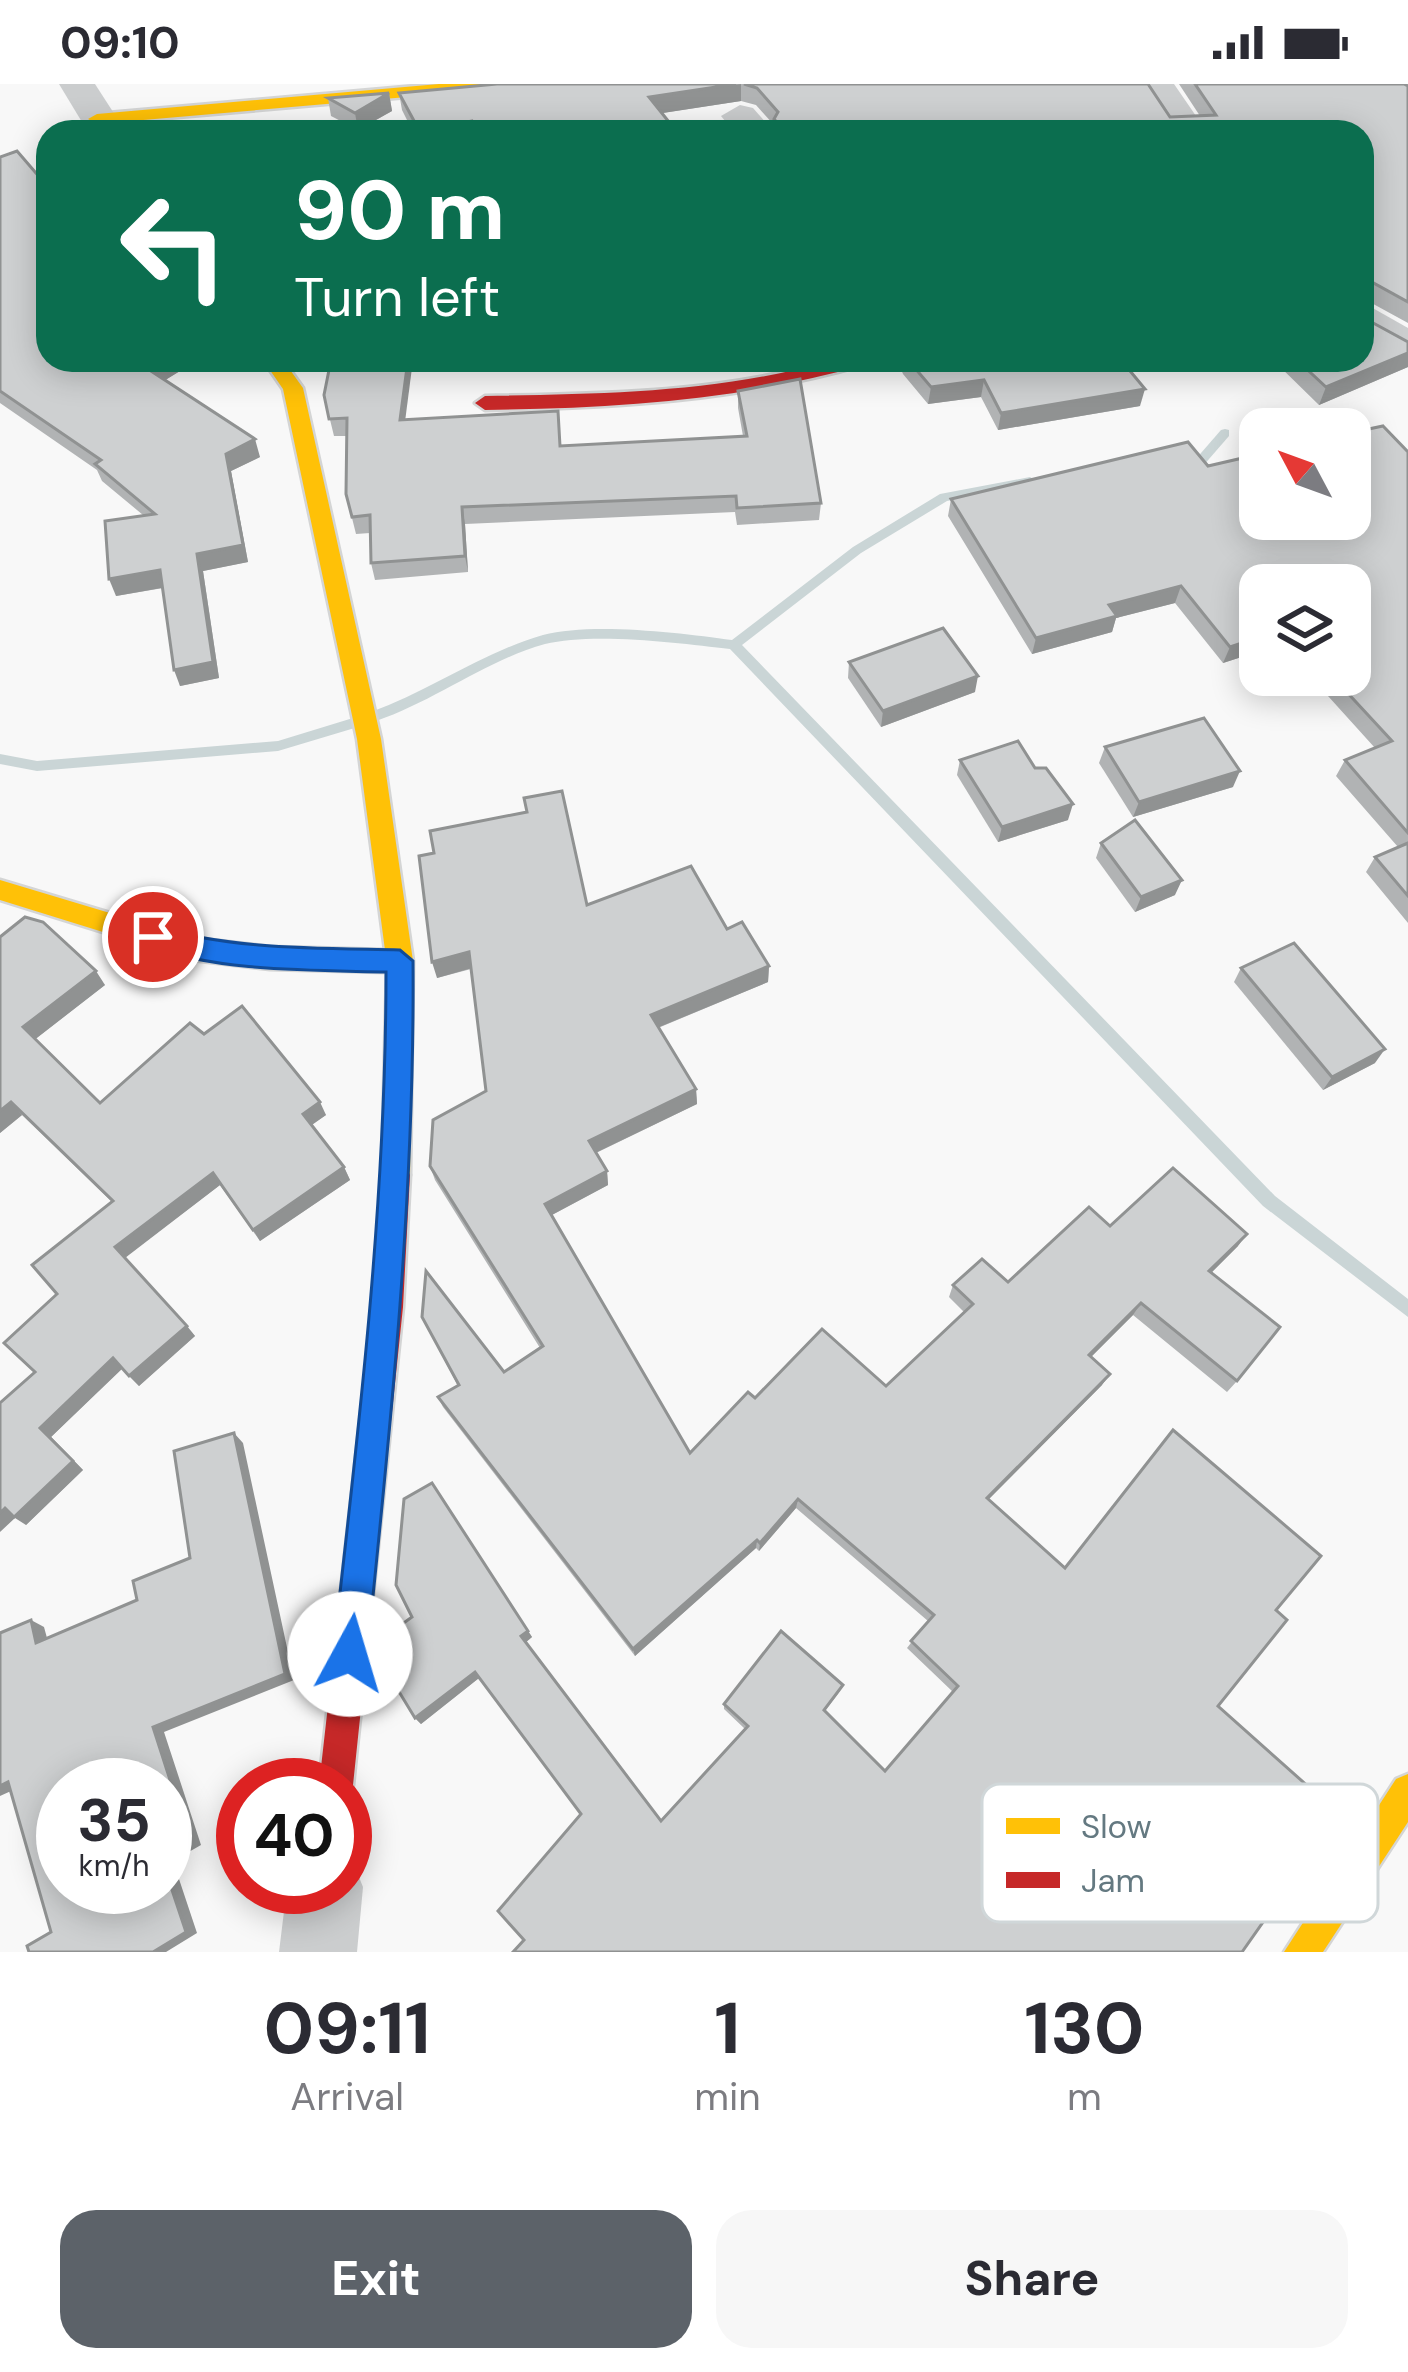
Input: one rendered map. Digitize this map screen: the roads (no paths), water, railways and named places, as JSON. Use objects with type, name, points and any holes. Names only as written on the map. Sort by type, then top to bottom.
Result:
[{"type":"street","points":[[77,84],[99,120]]},
{"type":"street","points":[[150,120],[499,84]]},
{"type":"street","points":[[1156,84],[1180,120]]},
{"type":"street","points":[[1374,324],[1408,348]]},
{"type":"street","points":[[282,372],[293,388],[369,739],[400,961],[400,1105],[388,1306],[339,1758]]},
{"type":"street","points":[[485,403],[651,401],[782,372]]},
{"type":"street","points":[[0,890],[194,950],[270,958],[400,961]]},
{"type":"street","points":[[1378,1837],[1408,1791]]},
{"type":"street","points":[[318,1952],[322,1914]]},
{"type":"street","points":[[1302,1952],[1322,1922]]},
{"type":"waterway","points":[[1192,471],[1225,433]]},
{"type":"waterway","points":[[734,645],[857,550],[944,497],[1030,481]]},
{"type":"waterway","points":[[376,716],[547,639],[611,635],[734,645]]},
{"type":"waterway","points":[[734,645],[1269,1201],[1408,1309]]},
{"type":"waterway","points":[[0,759],[37,766],[278,746],[353,723]]}]
